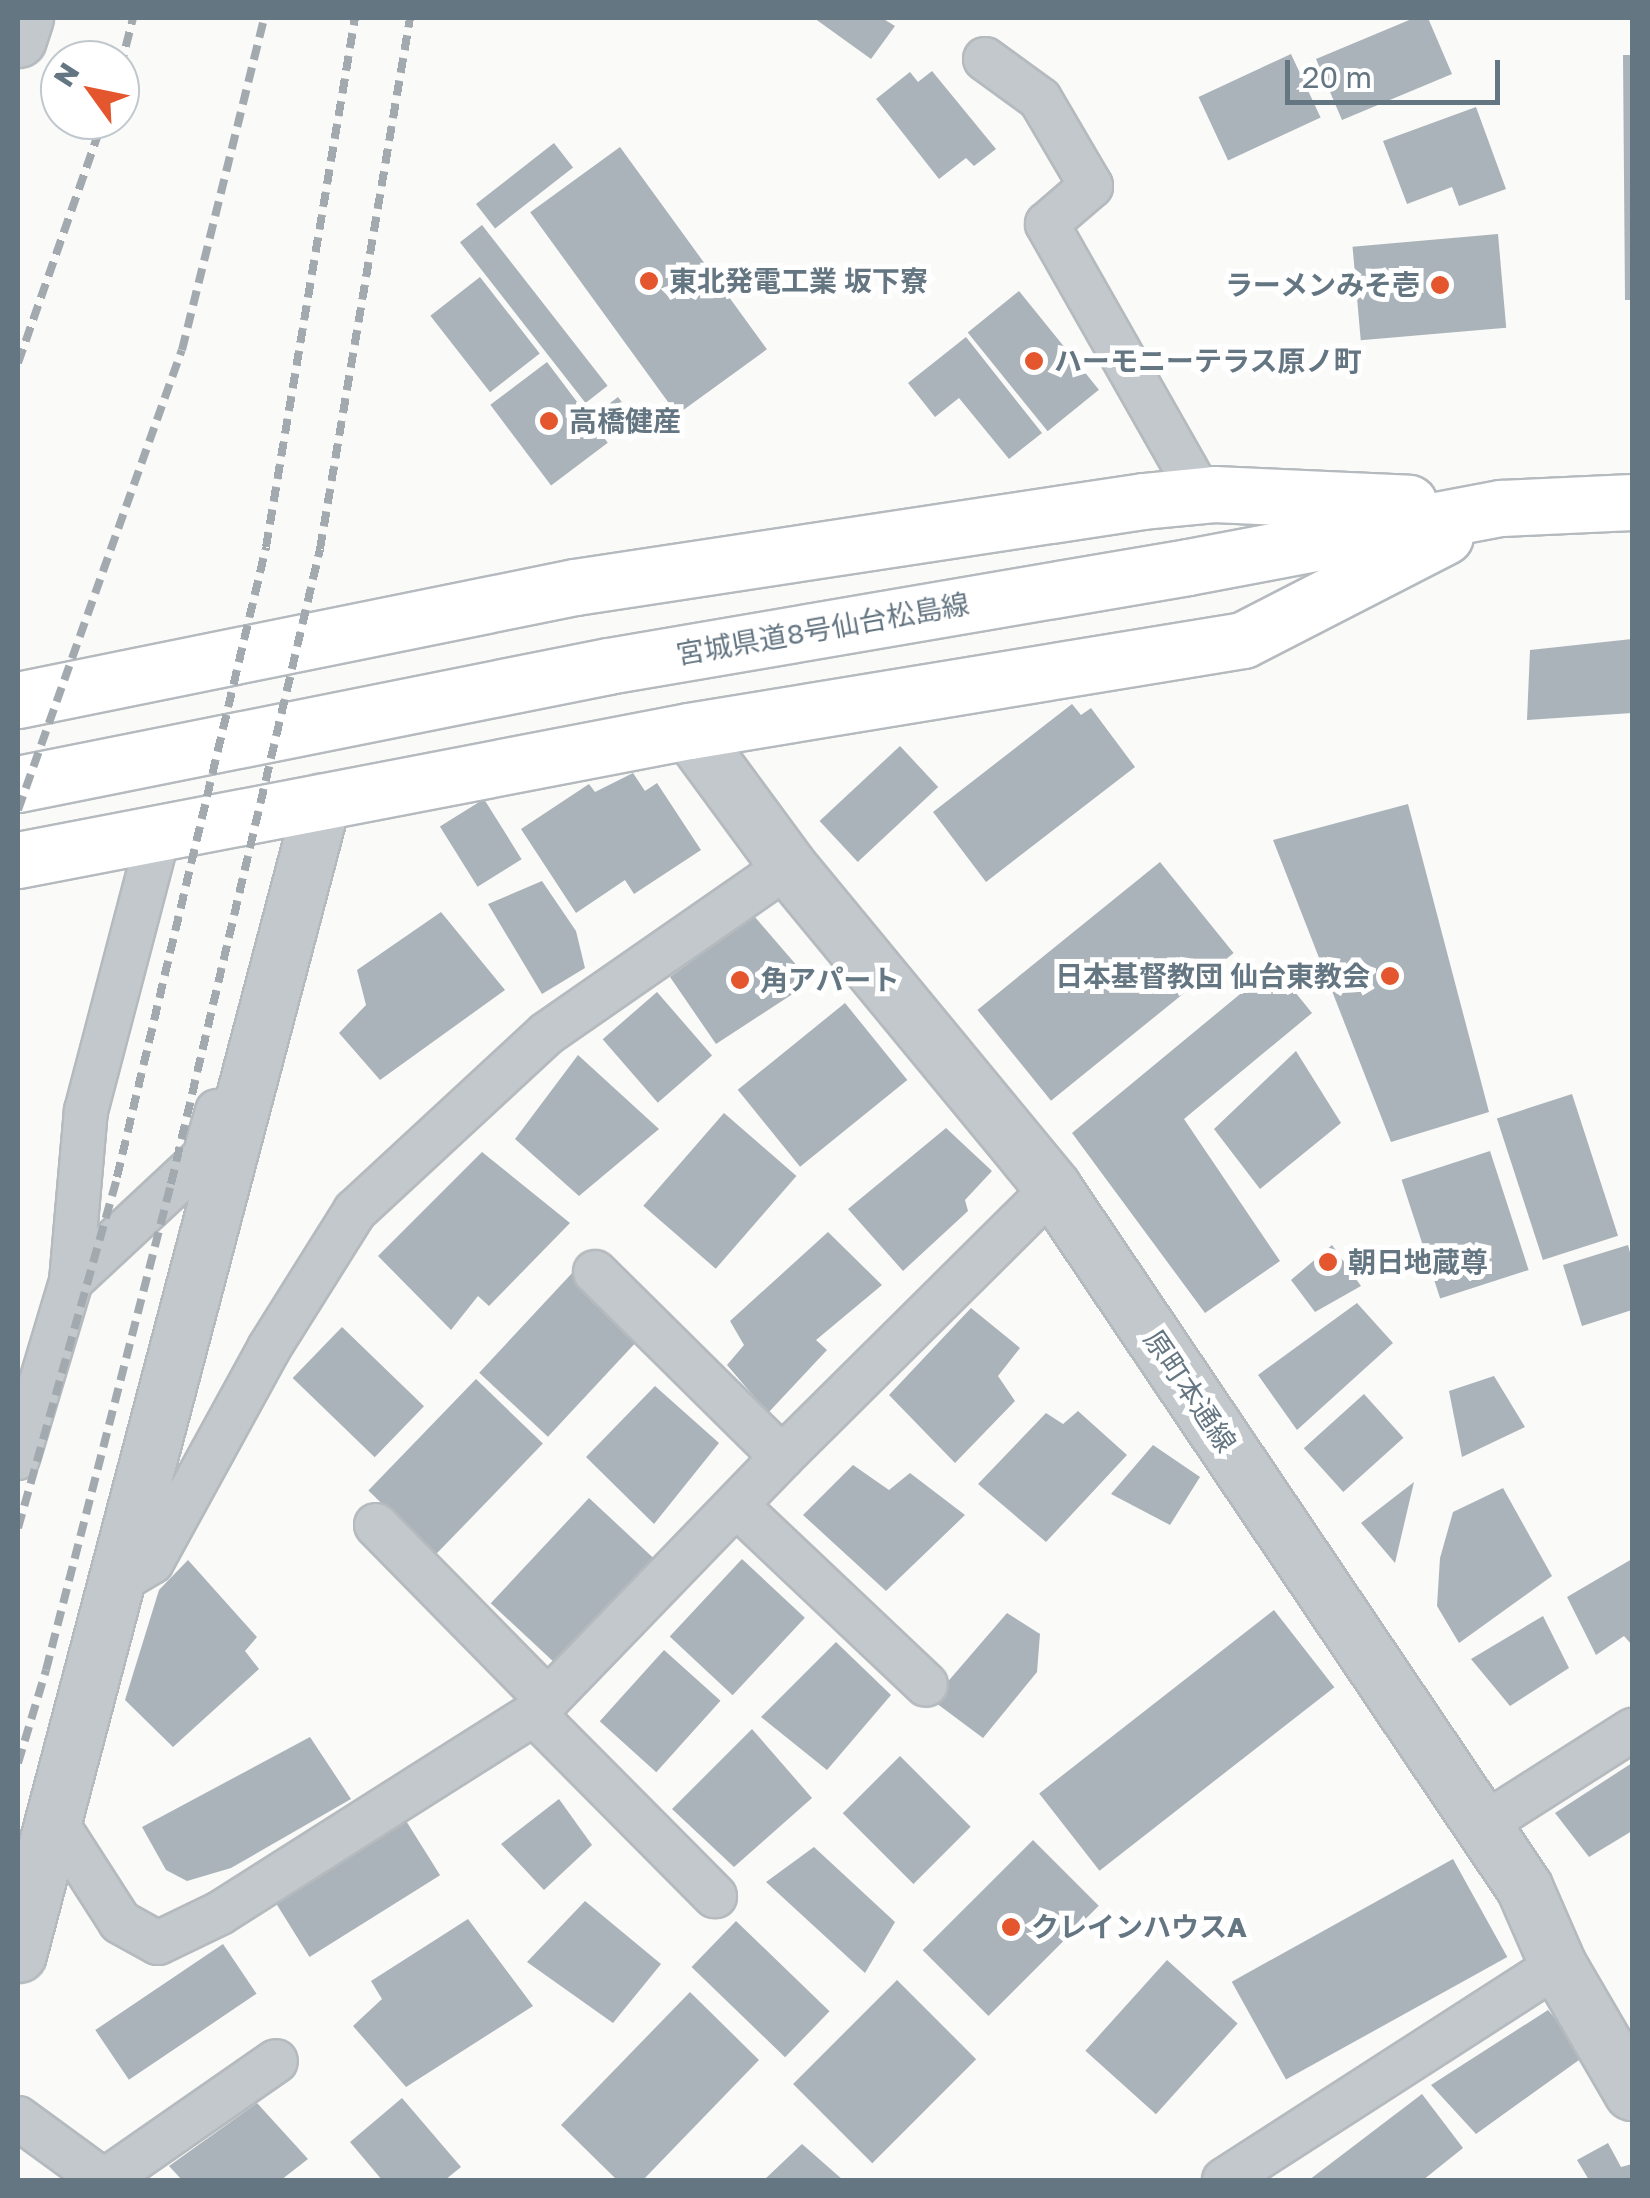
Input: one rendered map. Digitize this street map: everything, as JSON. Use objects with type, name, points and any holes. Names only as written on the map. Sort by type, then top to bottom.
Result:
[{"type":"main road","points":[[18,700],[574,587],[1201,495],[1502,508]]},
{"type":"main road","name":"宮城県道8号仙台松島線","points":[[18,784],[608,666],[1502,508],[1632,502]]},
{"type":"main road","points":[[18,860],[689,731],[1244,640],[1502,508]]},
{"type":"street","points":[[18,39],[25,18]]},
{"type":"street","name":"原町本通線","points":[[689,731],[788,866],[1052,1188],[1524,1887],[1558,1965],[1632,2092]]},
{"type":"street","points":[[18,1954],[310,804]]},
{"type":"lane","points":[[984,58],[1040,99],[1091,186],[1047,224],[1201,495]]},
{"type":"lane","points":[[71,1281],[204,1157],[310,804]]},
{"type":"lane","points":[[18,1458],[71,1281],[86,1111],[158,833]]},
{"type":"lane","points":[[115,1584],[152,1562],[270,1348],[354,1210],[546,1034],[788,866]]},
{"type":"lane","points":[[54,1818],[120,1922],[158,1944],[220,1913],[541,1707],[782,1457],[1052,1188]]},
{"type":"lane","points":[[596,1272],[782,1457]]},
{"type":"lane","points":[[736,1506],[926,1685]]},
{"type":"lane","points":[[376,1526],[715,1896]]},
{"type":"lane","points":[[1483,1825],[1632,1730]]},
{"type":"lane","points":[[1241,2176],[1558,1965]]},
{"type":"lane","points":[[18,2118],[104,2180],[276,2061]]},
{"type":"building","points":[[814,18],[882,18],[895,26],[871,59]]},
{"type":"building","points":[[1414,18],[1428,18],[1452,74],[1342,120],[1316,59]]},
{"type":"building","points":[[1291,54],[1321,117],[1228,161],[1199,97]]},
{"type":"building","points":[[1623,55],[1632,55],[1632,300],[1625,300]]},
{"type":"building","points":[[932,71],[996,149],[974,166],[966,158],[939,179],[876,99],[910,72],[918,82]]},
{"type":"building","points":[[1476,107],[1506,189],[1459,206],[1452,187],[1407,204],[1383,141]]},
{"type":"building","points":[[554,143],[573,167],[495,228],[476,204]]},
{"type":"building","name":"東北発電工業 坂下寮","points":[[620,147],[767,349],[677,414],[530,212]]},
{"type":"building","points":[[482,225],[608,386],[586,403],[460,242]]},
{"type":"building","points":[[1498,234],[1506,328],[1361,340],[1353,247]]},
{"type":"building","points":[[480,277],[540,353],[490,392],[430,316]]},
{"type":"building","name":"ハーモニーテラス原ノ町","points":[[1019,291],[1099,390],[1048,431],[968,333]]},
{"type":"building","points":[[966,337],[1042,433],[1009,459],[959,398],[935,417],[908,383]]},
{"type":"building","points":[[547,362],[608,443],[551,485],[490,405]]},
{"type":"building","points":[[618,397],[631,414],[614,426],[601,410]]},
{"type":"building","points":[[1632,639],[1632,713],[1527,720],[1530,650]]},
{"type":"building","points":[[1072,704],[1081,715],[1091,708],[1135,767],[986,882],[933,812]]},
{"type":"building","points":[[900,746],[938,787],[858,862],[820,821]]},
{"type":"building","points":[[633,773],[645,791],[657,783],[701,850],[634,894],[625,880],[576,913],[521,829],[589,784],[595,792]]},
{"type":"building","points":[[484,799],[522,859],[478,887],[440,827]]},
{"type":"building","name":"日本基督教団 仙台東教会","points":[[1408,804],[1489,1112],[1391,1142],[1273,840]]},
{"type":"building","points":[[1160,862],[1234,953],[1051,1101],[977,1010]]},
{"type":"building","points":[[542,881],[576,931],[585,968],[542,994],[488,904]]},
{"type":"building","points":[[441,912],[505,990],[380,1080],[339,1033],[366,1005],[357,970]]},
{"type":"building","name":"角アパート","points":[[754,916],[811,982],[716,1044],[670,977]]},
{"type":"building","points":[[1274,966],[1312,1013],[1184,1119],[1280,1261],[1205,1313],[1072,1133]]},
{"type":"building","points":[[657,992],[712,1055],[658,1103],[603,1039]]},
{"type":"building","points":[[845,1003],[907,1080],[800,1167],[738,1090]]},
{"type":"building","points":[[1296,1051],[1341,1123],[1260,1189],[1214,1129]]},
{"type":"building","points":[[578,1055],[659,1129],[579,1196],[515,1139]]},
{"type":"building","points":[[1572,1094],[1618,1236],[1543,1260],[1497,1118]]},
{"type":"building","points":[[724,1113],[796,1176],[716,1269],[643,1206]]},
{"type":"building","points":[[946,1128],[992,1171],[965,1200],[968,1211],[903,1271],[848,1209]]},
{"type":"building","points":[[1490,1151],[1529,1270],[1440,1299],[1402,1180]]},
{"type":"building","points":[[482,1152],[570,1223],[489,1306],[478,1296],[451,1330],[378,1256]]},
{"type":"building","points":[[828,1232],[882,1285],[816,1340],[827,1350],[768,1413],[727,1365],[744,1345],[730,1321]]},
{"type":"building","name":"朝日地蔵尊","points":[[1332,1245],[1361,1286],[1315,1312],[1291,1280]]},
{"type":"building","points":[[1628,1245],[1632,1260],[1632,1310],[1582,1326],[1563,1265]]},
{"type":"building","points":[[574,1271],[643,1335],[548,1437],[479,1373]]},
{"type":"building","points":[[1357,1303],[1393,1343],[1297,1430],[1258,1375]]},
{"type":"building","points":[[971,1308],[1020,1348],[998,1376],[1015,1401],[955,1463],[889,1395]]},
{"type":"building","points":[[342,1327],[424,1406],[375,1457],[293,1378]]},
{"type":"building","points":[[1494,1376],[1525,1427],[1462,1457],[1449,1391]]},
{"type":"building","points":[[476,1379],[543,1444],[435,1555],[368,1490]]},
{"type":"building","points":[[655,1386],[719,1443],[654,1524],[586,1457]]},
{"type":"building","points":[[1364,1394],[1403,1438],[1343,1492],[1304,1448]]},
{"type":"building","points":[[1078,1411],[1127,1455],[1046,1542],[978,1484],[1046,1413],[1063,1424]]},
{"type":"building","points":[[1153,1445],[1200,1477],[1170,1525],[1111,1494]]},
{"type":"building","points":[[853,1465],[889,1490],[910,1473],[965,1515],[886,1591],[803,1515]]},
{"type":"building","points":[[1414,1482],[1395,1563],[1361,1523]]},
{"type":"building","points":[[1503,1488],[1552,1576],[1459,1643],[1437,1606],[1440,1558],[1453,1512]]},
{"type":"building","points":[[589,1498],[653,1558],[555,1663],[491,1603]]},
{"type":"building","points":[[742,1559],[805,1618],[733,1695],[670,1637]]},
{"type":"building","points":[[1632,1559],[1632,1645],[1624,1636],[1596,1655],[1567,1597]]},
{"type":"building","points":[[188,1560],[257,1637],[245,1651],[259,1669],[173,1747],[125,1700],[159,1590]]},
{"type":"building","points":[[1274,1610],[1334,1687],[1100,1871],[1039,1793]]},
{"type":"building","points":[[1007,1613],[1040,1634],[1037,1672],[983,1738],[932,1700]]},
{"type":"building","points":[[1543,1616],[1569,1668],[1510,1706],[1471,1659]]},
{"type":"building","points":[[836,1642],[891,1695],[827,1770],[761,1717]]},
{"type":"building","points":[[664,1650],[720,1701],[656,1772],[600,1721]]},
{"type":"building","points":[[752,1729],[812,1798],[734,1867],[672,1809]]},
{"type":"building","points":[[310,1737],[351,1799],[231,1868],[187,1881],[166,1870],[142,1827]]},
{"type":"building","points":[[900,1756],[971,1827],[913,1884],[843,1813]]},
{"type":"building","points":[[1632,1763],[1632,1831],[1589,1857],[1555,1813]]},
{"type":"building","points":[[559,1799],[592,1845],[544,1890],[501,1844]]},
{"type":"building","points":[[403,1816],[440,1875],[309,1957],[272,1898]]},
{"type":"building","name":"クレインハウスA","points":[[1033,1840],[1099,1906],[988,2016],[923,1950]]},
{"type":"building","points":[[814,1847],[895,1922],[865,1973],[766,1882]]},
{"type":"building","points":[[1453,1859],[1507,1957],[1286,2080],[1232,1982]]},
{"type":"building","points":[[585,1901],[661,1964],[613,2023],[527,1962]]},
{"type":"building","points":[[468,1919],[533,2006],[406,2087],[353,2026],[382,1999],[371,1981]]},
{"type":"building","points":[[736,1921],[830,2011],[785,2057],[692,1967]]},
{"type":"building","points":[[223,1944],[257,1994],[129,2080],[95,2030]]},
{"type":"building","points":[[1167,1960],[1238,2024],[1156,2114],[1085,2051]]},
{"type":"building","points":[[897,1980],[976,2059],[872,2163],[793,2084]]},
{"type":"building","points":[[690,1992],[759,2060],[643,2180],[617,2180],[561,2125]]},
{"type":"building","points":[[1548,2010],[1586,2055],[1476,2134],[1431,2085]]},
{"type":"building","points":[[1422,2094],[1463,2148],[1423,2180],[1309,2180]]},
{"type":"building","points":[[402,2098],[461,2167],[445,2180],[382,2180],[350,2142]]},
{"type":"building","points":[[257,2103],[308,2159],[281,2180],[182,2180],[169,2166]]},
{"type":"building","points":[[1608,2143],[1621,2167],[1632,2164],[1632,2180],[1589,2180],[1577,2160]]},
{"type":"building","points":[[802,2144],[843,2180],[764,2180]]},
{"type":"railway","points":[[127,40],[133,18]]},
{"type":"railway","points":[[18,810],[182,350],[264,18]]},
{"type":"railway","points":[[18,1528],[117,1177],[266,547],[355,18]]},
{"type":"railway","points":[[18,1763],[46,1670],[171,1184],[320,549],[410,18]]},
{"type":"railway","points":[[18,363],[96,140]]},
{"type":"place","name":"東北発電工業 坂下寮","points":[[649,281]]},
{"type":"place","name":"ラーメンみそ壱","points":[[1440,285]]},
{"type":"place","name":"ハーモニーテラス原ノ町","points":[[1034,361]]},
{"type":"place","name":"高橋健産","points":[[549,421]]},
{"type":"place","name":"日本基督教団 仙台東教会","points":[[1390,976]]},
{"type":"place","name":"角アパート","points":[[740,980]]},
{"type":"place","name":"朝日地蔵尊","points":[[1328,1262]]},
{"type":"place","name":"クレインハウスA","points":[[1011,1927]]}]
